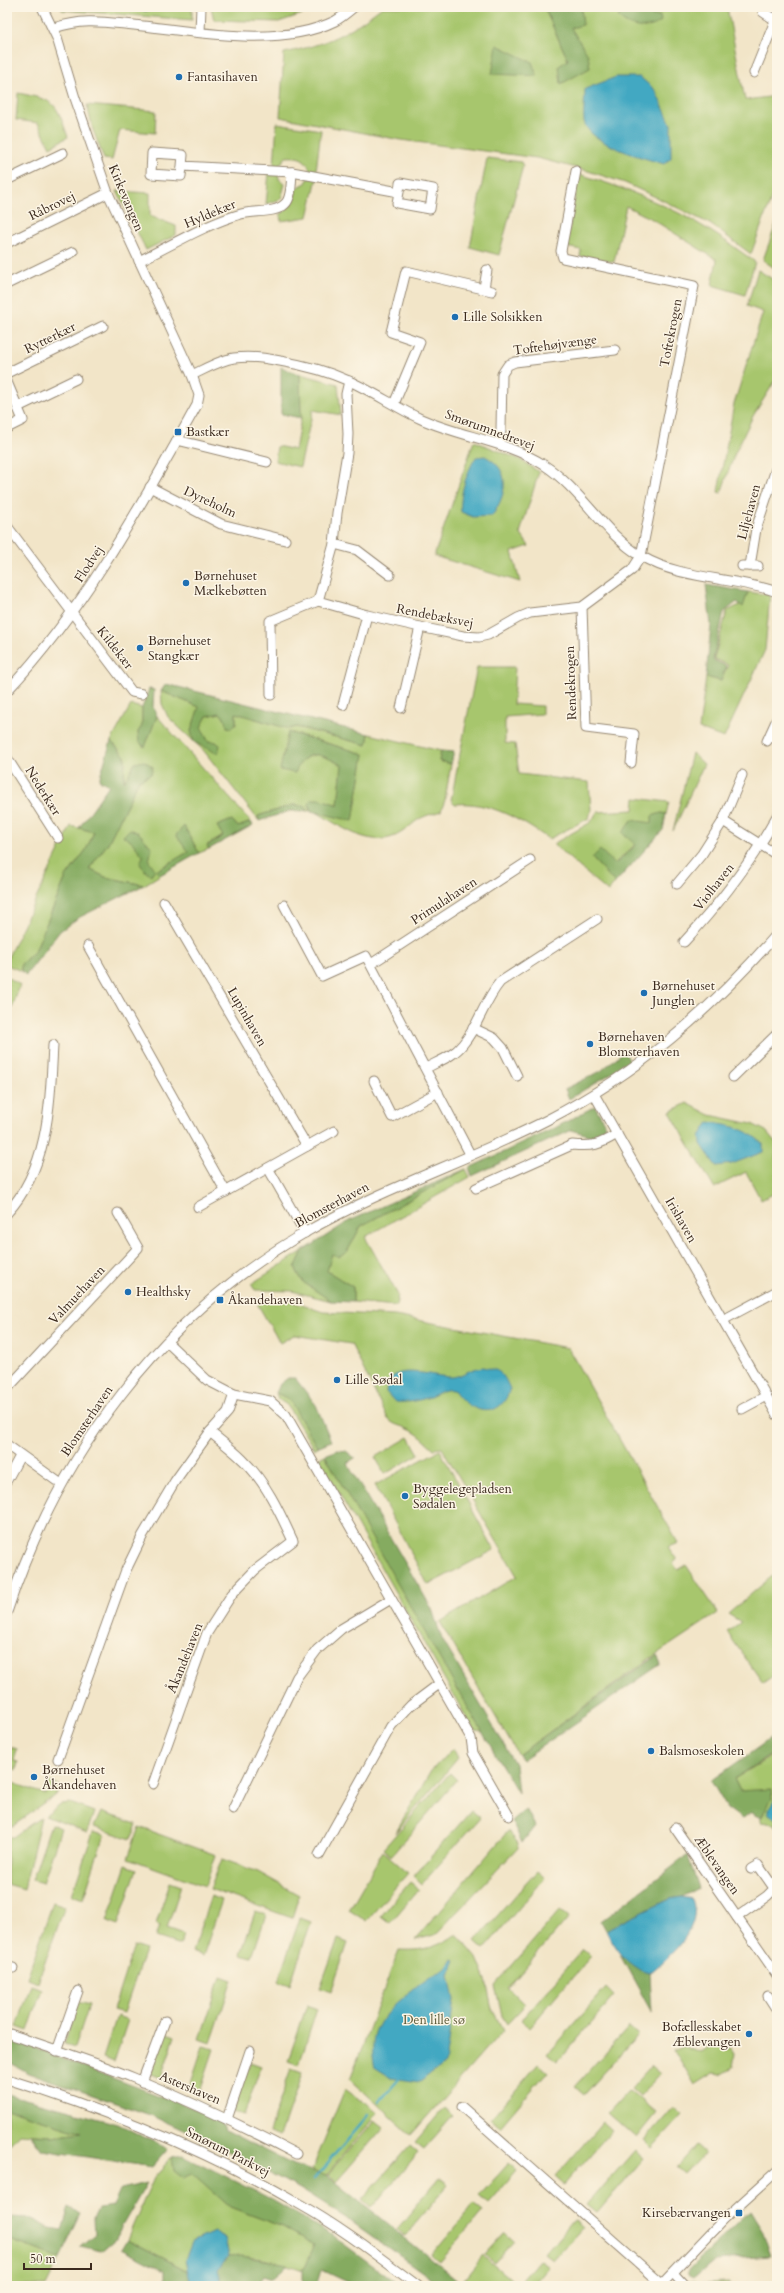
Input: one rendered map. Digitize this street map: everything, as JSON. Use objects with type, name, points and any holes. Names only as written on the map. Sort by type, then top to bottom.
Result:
[{"type":"street","name":"Kirkevangen","points":[[42,7],[54,28],[75,98],[108,193],[192,376],[199,395]]},
{"type":"street","points":[[200,32],[201,7]]},
{"type":"street","points":[[54,28],[75,21],[96,21],[200,32],[284,36],[300,33],[335,21],[354,7]]},
{"type":"street","points":[[754,73],[776,18],[763,12],[762,7]]},
{"type":"street","points":[[7,180],[63,153]]},
{"type":"street","points":[[182,166],[292,172],[399,192]]},
{"type":"street","name":"Toftekrogen","points":[[576,171],[561,251],[563,258],[694,286],[641,556]]},
{"type":"street","name":"Hyldekær","points":[[139,261],[219,222],[242,214],[279,208],[287,204],[292,172]]},
{"type":"street","name":"Råbrovej","points":[[7,243],[108,193]]},
{"type":"street","points":[[7,284],[73,252]]},
{"type":"street","points":[[394,404],[420,342],[391,332],[406,271],[488,289],[487,270]]},
{"type":"street","name":"Rytterkær","points":[[7,373],[103,326]]},
{"type":"street","name":"Toftehøjvænge","points":[[499,444],[501,430],[502,374],[508,365],[515,362],[615,350]]},
{"type":"street","name":"Smørumnedrevej","points":[[192,376],[226,360],[248,357],[298,364],[349,381],[422,419],[499,444],[534,459],[560,476],[626,545],[641,556],[656,564],[718,579],[746,582],[777,592]]},
{"type":"street","points":[[18,407],[76,379]]},
{"type":"street","points":[[271,695],[270,620],[318,601],[334,544],[337,513],[347,453],[348,434],[346,394],[349,381]]},
{"type":"street","points":[[7,382],[23,420],[7,428]]},
{"type":"street","name":"Flodvej","points":[[7,691],[28,669],[72,613],[107,562],[178,440],[197,405],[199,395]]},
{"type":"street","points":[[178,440],[268,462]]},
{"type":"street","name":"Liljehaven","points":[[750,566],[756,529],[777,466]]},
{"type":"street","name":"Dyreholm","points":[[150,487],[221,524],[285,540]]},
{"type":"street","points":[[7,526],[72,613]]},
{"type":"street","points":[[334,544],[357,550],[390,575]]},
{"type":"street","name":"Rendebæksvej","points":[[318,601],[367,616],[420,628],[463,636],[479,637],[488,635],[530,613],[582,607],[632,570],[641,556]]},
{"type":"street","name":"Rendekrogen","points":[[582,607],[586,728],[634,734],[631,763]]},
{"type":"street","name":"Kildekær","points":[[72,613],[132,692],[142,694]]},
{"type":"street","points":[[343,705],[367,616]]},
{"type":"street","points":[[402,708],[420,628]]},
{"type":"street","points":[[767,741],[777,719]]},
{"type":"street","name":"Nederkær","points":[[7,758],[58,838]]},
{"type":"street","points":[[678,884],[702,854],[723,821],[742,775]]},
{"type":"street","name":"Violhaven","points":[[684,942],[731,888],[761,845],[777,816]]},
{"type":"street","points":[[723,821],[777,854]]},
{"type":"street","name":"Primulahaven","points":[[372,964],[530,860]]},
{"type":"street","name":"Lupinhaven","points":[[164,902],[307,1146]]},
{"type":"street","points":[[284,905],[322,976],[366,956],[372,964],[470,1154]]},
{"type":"street","points":[[426,1068],[453,1054],[463,1045],[490,994],[500,982],[597,918]]},
{"type":"street","name":"Blomsterhaven","points":[[7,1612],[21,1569],[61,1484],[89,1438],[118,1396],[167,1342],[223,1290],[305,1233],[358,1204],[547,1120],[594,1094],[653,1054],[699,1017],[746,970],[777,934]]},
{"type":"street","points":[[88,946],[226,1192]]},
{"type":"street","points":[[473,1028],[494,1038],[503,1048],[517,1076]]},
{"type":"street","points":[[733,1077],[777,1034]]},
{"type":"street","points":[[7,1214],[24,1190],[37,1163],[45,1138],[53,1045]]},
{"type":"street","points":[[374,1081],[392,1117],[438,1092]]},
{"type":"street","name":"Irishaven","points":[[594,1094],[777,1415]]},
{"type":"street","points":[[198,1207],[334,1131]]},
{"type":"street","points":[[476,1188],[572,1145],[598,1145],[617,1134]]},
{"type":"street","points":[[268,1168],[305,1233]]},
{"type":"street","name":"Valmuehaven","points":[[7,1389],[138,1248],[118,1213]]},
{"type":"street","points":[[723,1320],[777,1290]]},
{"type":"street","points":[[167,1342],[207,1380],[234,1394],[270,1401],[286,1415],[471,1738],[473,1752],[509,1816]]},
{"type":"street","points":[[58,1759],[126,1570],[164,1498],[210,1432],[228,1412],[234,1394]]},
{"type":"street","points":[[742,1409],[766,1396]]},
{"type":"street","name":"Åkandehaven","points":[[153,1784],[207,1633],[232,1594],[255,1570],[293,1541],[277,1507],[260,1480],[244,1460],[210,1432]]},
{"type":"street","points":[[7,1445],[20,1456],[61,1484]]},
{"type":"street","points":[[7,1480],[20,1456]]},
{"type":"street","points":[[233,1809],[296,1677],[317,1650],[341,1629],[391,1599]]},
{"type":"street","points":[[319,1855],[391,1726],[410,1705],[439,1684]]},
{"type":"street","name":"Æblevangen","points":[[676,1828],[777,1975]]},
{"type":"street","points":[[737,1917],[767,1896],[775,1887],[758,1865],[751,1869]]},
{"type":"street","points":[[57,2050],[78,1991]]},
{"type":"street","points":[[768,1996],[777,2010]]},
{"type":"street","name":"Astershaven","points":[[142,2082],[165,2021]]},
{"type":"street","name":"Astershaven","points":[[7,2033],[142,2082],[227,2119],[296,2154]]},
{"type":"street","name":"Astershaven","points":[[227,2119],[250,2051]]},
{"type":"street","name":"Smørum Parkvej","points":[[7,2079],[114,2115],[176,2140],[264,2184],[309,2210],[377,2255],[418,2286]]},
{"type":"street","points":[[462,2107],[661,2285],[723,2220],[777,2171]]},
{"type":"street","points":[[673,2273],[685,2286]]},
{"type":"green space","points":[[60,7],[120,7],[146,11],[153,7],[192,7],[192,20],[62,10]]},
{"type":"green space","points":[[211,7],[323,7],[279,22],[214,20]]},
{"type":"green space","points":[[382,7],[544,7],[568,60],[590,68],[557,7],[727,7],[745,100],[777,96],[777,183],[751,254],[710,224],[625,183],[588,171],[537,158],[401,140],[280,117],[284,53],[313,46],[336,37]]},
{"type":"green space","points":[[544,7],[581,7],[583,25],[571,28],[588,55],[590,68],[561,84],[559,66],[568,60]]},
{"type":"green space","points":[[625,12],[660,16],[661,21],[651,26],[633,26],[627,24],[618,16]]},
{"type":"green space","points":[[497,45],[532,62],[537,76],[492,74]]},
{"type":"green space","points":[[18,93],[40,98],[52,104],[60,116],[68,137],[50,147],[38,123],[16,120]]},
{"type":"green space","points":[[87,105],[156,111],[155,133],[120,130],[112,160],[104,159],[93,130]]},
{"type":"green space","points":[[277,123],[321,130],[316,171],[310,170],[304,160],[295,157],[286,157],[279,166],[274,166]]},
{"type":"green space","points":[[487,158],[521,162],[523,166],[499,255],[470,247]]},
{"type":"green space","points":[[269,172],[278,173],[279,179],[285,184],[281,199],[266,204]]},
{"type":"green space","points":[[579,174],[629,191],[694,221],[755,262],[745,295],[712,285],[717,260],[652,219],[626,206],[614,262],[580,256],[581,250],[566,247]]},
{"type":"green space","points":[[309,177],[317,178],[308,217],[281,221],[280,215],[291,204],[295,197],[296,188],[306,183]]},
{"type":"green space","points":[[117,191],[150,193],[150,216],[176,226],[176,235],[146,250]]},
{"type":"green space","points":[[777,221],[777,270],[763,260]]},
{"type":"green space","points":[[758,270],[777,282],[777,378],[753,416],[735,453],[721,493],[718,492],[734,404],[763,312],[747,306]]},
{"type":"green space","points":[[281,367],[300,375],[301,418],[281,414]]},
{"type":"green space","points":[[300,374],[338,384],[341,415],[313,410],[300,467],[275,461],[277,446],[295,450],[301,418]]},
{"type":"green space","points":[[474,441],[519,459],[539,472],[520,533],[529,546],[512,552],[520,582],[434,556]]},
{"type":"green space","points":[[706,585],[748,592],[743,607],[737,602],[724,612],[713,660],[726,666],[721,681],[706,677],[711,625]]},
{"type":"green space","points":[[748,592],[770,595],[765,650],[724,738],[699,729],[706,677],[721,681],[728,665],[714,659],[727,611],[744,603]]},
{"type":"green space","points":[[477,667],[515,667],[513,704],[542,706],[542,714],[505,717],[505,743],[515,744],[519,774],[589,782],[591,810],[589,818],[549,839],[505,813],[481,806],[455,804],[451,800]]},
{"type":"green space","points":[[166,684],[369,734],[367,745],[297,727],[289,729],[236,713],[236,723],[232,728],[227,727],[226,720],[220,713],[207,716],[201,727],[208,741],[216,742],[220,745],[218,754],[194,742],[191,731],[199,707],[161,691]]},
{"type":"green space","points":[[149,689],[154,690],[153,707],[157,716],[145,747],[139,742],[138,732],[142,726],[142,708]]},
{"type":"green space","points":[[161,691],[199,707],[191,731],[194,741],[216,742],[208,741],[201,727],[207,716],[220,713],[226,720],[227,727],[232,728],[236,723],[236,713],[289,729],[296,727],[367,745],[369,734],[441,751],[439,761],[451,764],[445,800],[441,811],[421,818],[399,834],[385,839],[364,837],[344,828],[316,812],[353,820],[364,754],[289,732],[301,761],[312,755],[322,755],[342,765],[338,805],[320,799],[309,804],[311,811],[307,811],[306,806],[293,805],[258,816],[259,821],[204,751],[168,717],[162,704]]},
{"type":"green space","points":[[131,705],[142,708],[142,726],[138,732],[139,742],[144,747],[157,716],[251,822],[238,827],[232,820],[217,826],[223,836],[207,845],[209,849],[199,853],[184,826],[188,852],[157,871],[160,875],[144,885],[105,877],[89,869],[108,843],[139,780],[151,774],[153,767],[144,761],[124,782],[125,756],[111,741]]},
{"type":"green space","points":[[288,732],[364,754],[353,821],[311,811],[309,804],[311,799],[320,799],[338,805],[342,765],[327,758],[315,755],[304,759],[295,773],[280,770]]},
{"type":"green space","points":[[111,741],[125,756],[124,781],[135,763],[144,761],[153,767],[151,774],[139,780],[108,843],[89,869],[105,877],[144,885],[78,918],[60,931],[26,975],[21,971],[21,964],[35,951],[66,877],[86,850],[94,832],[79,828],[109,785],[99,780]]},
{"type":"green space","points":[[441,751],[454,752],[451,764],[439,761]]},
{"type":"green space","points":[[692,753],[704,764],[673,831]]},
{"type":"green space","points":[[635,798],[669,802],[666,814],[661,813],[636,844],[614,864],[592,858],[615,883],[608,892],[553,844],[591,822],[597,812],[634,810]]},
{"type":"green space","points":[[293,805],[306,806],[307,811],[290,811],[259,821],[258,816]]},
{"type":"green space","points":[[661,813],[666,814],[663,830],[615,883],[592,858],[600,850],[615,864],[636,845],[622,833],[632,820],[652,823],[652,816]]},
{"type":"green space","points":[[232,820],[238,827],[251,822],[253,825],[209,849],[207,846],[223,836],[217,826]]},
{"type":"green space","points":[[71,826],[94,832],[86,850],[66,877],[35,951],[21,964],[21,971],[7,965],[7,959]]},
{"type":"green space","points":[[184,826],[199,853],[160,875],[156,871],[188,852],[176,835]]},
{"type":"green space","points":[[130,829],[139,833],[152,848],[149,861],[155,869],[151,875],[147,873],[140,864],[143,856],[132,842],[123,836]]},
{"type":"green space","points":[[7,977],[20,985],[7,1023]]},
{"type":"green space","points":[[624,1051],[630,1062],[569,1099],[565,1089],[601,1071]]},
{"type":"green space","points":[[687,1103],[710,1115],[752,1124],[766,1131],[777,1144],[777,1192],[761,1200],[746,1172],[714,1188],[670,1112]]},
{"type":"green space","points":[[595,1106],[606,1126],[597,1138],[572,1130],[472,1176],[469,1168],[553,1129]]},
{"type":"green space","points":[[466,1169],[470,1177],[365,1237],[398,1295],[396,1306],[353,1302],[353,1287],[327,1271],[332,1253],[347,1252],[361,1226]]},
{"type":"green space","points":[[466,1169],[361,1226],[347,1252],[339,1257],[332,1254],[327,1271],[353,1287],[353,1302],[331,1301],[303,1282],[295,1268],[303,1251],[349,1221]]},
{"type":"green space","points":[[303,1251],[295,1268],[303,1282],[331,1301],[292,1291],[255,1290],[251,1284]]},
{"type":"green space","points":[[284,1299],[323,1312],[395,1316],[568,1348],[678,1543],[668,1547],[677,1560],[673,1563],[678,1570],[686,1565],[718,1613],[649,1659],[518,1755],[440,1622],[517,1576],[442,1448],[434,1449],[415,1433],[395,1424],[388,1419],[351,1344],[294,1335],[280,1343],[258,1305],[258,1301]]},
{"type":"green space","points":[[288,1378],[295,1378],[316,1405],[331,1441],[317,1447],[289,1399],[276,1393],[280,1384]]},
{"type":"green space","points":[[276,1393],[289,1398],[317,1447],[314,1449],[287,1405],[278,1399]]},
{"type":"green space","points":[[409,1437],[419,1454],[385,1474],[375,1457]]},
{"type":"green space","points":[[338,1450],[346,1451],[355,1458],[347,1463],[432,1609],[442,1639],[515,1764],[518,1793],[453,1682],[325,1455]]},
{"type":"green space","points":[[440,1450],[494,1550],[428,1585],[375,1485]]},
{"type":"green space","points":[[325,1455],[483,1732],[474,1731],[319,1458]]},
{"type":"green space","points":[[777,1572],[777,1673],[763,1683],[727,1632],[741,1622],[728,1614]]},
{"type":"green space","points":[[657,1655],[661,1664],[522,1760],[518,1755]]},
{"type":"green space","points":[[777,1734],[777,1751],[734,1779],[740,1791],[771,1789],[772,1799],[761,1817],[751,1812],[742,1819],[727,1808],[711,1781]]},
{"type":"green space","points":[[7,1746],[17,1749],[14,1761],[18,1762],[16,1770],[7,1767]]},
{"type":"green space","points":[[453,1748],[458,1758],[395,1833],[431,1771]]},
{"type":"green space","points":[[777,1751],[777,1828],[774,1824],[761,1822],[761,1817],[772,1799],[740,1791],[734,1779],[767,1759]]},
{"type":"green space","points":[[450,1773],[457,1780],[391,1856],[383,1849]]},
{"type":"green space","points":[[7,1781],[45,1794],[49,1782],[59,1785],[60,1792],[13,1826],[7,1825]]},
{"type":"green space","points":[[70,1803],[94,1812],[87,1832],[45,1816],[62,1804]]},
{"type":"green space","points":[[526,1809],[535,1826],[522,1843],[512,1821]]},
{"type":"green space","points":[[471,1811],[480,1818],[422,1884],[414,1876]]},
{"type":"green space","points":[[101,1812],[136,1824],[131,1839],[94,1827]]},
{"type":"green space","points":[[41,1817],[24,1889],[7,1884],[7,1837],[13,1837]]},
{"type":"green space","points":[[51,1824],[61,1828],[43,1883],[32,1880]]},
{"type":"green space","points":[[139,1827],[216,1855],[205,1886],[128,1858]]},
{"type":"green space","points":[[508,1831],[518,1843],[518,1848],[435,1935],[415,1940]]},
{"type":"green space","points":[[93,1832],[104,1835],[83,1899],[72,1895]]},
{"type":"green space","points":[[383,1851],[408,1873],[366,1921],[349,1910]]},
{"type":"green space","points":[[688,1855],[699,1888],[682,1897],[670,1899],[606,1930],[601,1921]]},
{"type":"green space","points":[[222,1859],[258,1872],[299,1895],[292,1918],[210,1889]]},
{"type":"green space","points":[[126,1865],[137,1869],[118,1925],[107,1921]]},
{"type":"green space","points":[[537,1871],[545,1878],[484,1949],[475,1941]]},
{"type":"green space","points":[[170,1882],[181,1886],[167,1928],[184,1934],[180,1945],[156,1937],[160,1926],[156,1924]]},
{"type":"green space","points":[[410,1882],[419,1889],[390,1923],[381,1916]]},
{"type":"green space","points":[[211,1896],[222,1900],[203,1956],[192,1952]]},
{"type":"green space","points":[[53,1902],[65,1906],[38,1982],[27,1978]]},
{"type":"green space","points":[[560,1910],[569,1917],[508,1988],[525,2005],[507,2024],[502,2016],[495,1985]]},
{"type":"green space","points":[[255,1912],[266,1915],[252,1957],[241,1954]]},
{"type":"green space","points":[[300,1918],[311,1922],[290,1985],[278,1981]]},
{"type":"green space","name":"Den lille sø","points":[[457,1934],[477,1958],[486,1980],[492,2009],[503,2030],[411,2135],[350,2079],[399,1950],[430,1948],[443,1943]]},
{"type":"green space","points":[[338,1939],[348,1943],[331,1992],[320,1988]]},
{"type":"green space","points":[[134,1946],[145,1950],[124,2013],[113,2010]]},
{"type":"green space","points":[[583,1949],[591,1956],[530,2027],[521,2020]]},
{"type":"green space","points":[[620,1955],[644,1971],[650,1973],[652,2013]]},
{"type":"green space","points":[[221,1976],[232,1980],[211,2043],[200,2039]]},
{"type":"green space","points":[[31,1985],[42,1989],[28,2031],[17,2027]]},
{"type":"green space","points":[[606,1988],[614,1996],[557,2062],[548,2054]]},
{"type":"green space","points":[[78,2002],[89,2005],[75,2047],[64,2044]]},
{"type":"green space","points":[[307,2005],[317,2009],[299,2065],[288,2061]]},
{"type":"green space","points":[[117,2016],[128,2020],[114,2062],[103,2058]]},
{"type":"green space","points":[[629,2027],[638,2035],[584,2095],[575,2087]]},
{"type":"green space","points":[[164,2032],[175,2036],[161,2078],[150,2074]]},
{"type":"green space","points":[[7,2038],[221,2119],[225,2130],[293,2165],[326,2175],[465,2286],[442,2286],[349,2220],[300,2189],[224,2149],[153,2116],[29,2073],[7,2061]]},
{"type":"green space","points":[[721,2041],[727,2050],[732,2049],[735,2054],[733,2067],[721,2074],[714,2073],[695,2085],[674,2050],[684,2045],[699,2052]]},
{"type":"green space","points":[[203,2046],[214,2049],[200,2091],[189,2088]]},
{"type":"green space","points":[[250,2062],[261,2066],[244,2115],[233,2112]]},
{"type":"green space","points":[[538,2064],[547,2072],[500,2127],[491,2119]]},
{"type":"green space","points":[[651,2066],[660,2074],[640,2096],[631,2088]]},
{"type":"green space","points":[[291,2069],[302,2073],[280,2136],[269,2132]]},
{"type":"green space","points":[[345,2089],[378,2113],[326,2175],[312,2170]]},
{"type":"green space","points":[[629,2090],[656,2113],[636,2138],[608,2113]]},
{"type":"green space","points":[[7,2094],[118,2124],[168,2149],[152,2167],[42,2150],[31,2135],[52,2136],[82,2132],[7,2109]]},
{"type":"green space","points":[[673,2107],[682,2115],[652,2148],[644,2140]]},
{"type":"green space","points":[[444,2108],[453,2116],[424,2149],[415,2142]]},
{"type":"green space","points":[[7,2109],[83,2132],[52,2136],[19,2134],[10,2144],[7,2143]]},
{"type":"green space","points":[[375,2120],[384,2127],[336,2182],[328,2174]]},
{"type":"green space","points":[[603,2122],[612,2130],[564,2185],[555,2177]]},
{"type":"green space","points":[[696,2145],[705,2153],[685,2175],[676,2167]]},
{"type":"green space","points":[[410,2146],[418,2153],[371,2208],[362,2200]]},
{"type":"green space","points":[[635,2150],[644,2158],[597,2213],[587,2205]]},
{"type":"green space","points":[[183,2155],[265,2196],[326,2231],[394,2281],[394,2286],[356,2286],[322,2270],[317,2286],[303,2286],[303,2270],[314,2245],[283,2227],[230,2207],[193,2174],[183,2178],[174,2171],[172,2157]]},
{"type":"green space","points":[[172,2157],[175,2171],[193,2173],[230,2207],[283,2227],[315,2245],[303,2270],[286,2264],[267,2260],[248,2257],[229,2257],[225,2238],[214,2232],[192,2243],[185,2260],[188,2271],[127,2239],[154,2177]]},
{"type":"green space","points":[[509,2163],[517,2171],[488,2204],[479,2196]]},
{"type":"green space","points":[[439,2178],[448,2185],[405,2236],[397,2229]]},
{"type":"green space","points":[[147,2183],[114,2240],[101,2251],[80,2246],[95,2234],[94,2218],[99,2208],[113,2206],[121,2189]]},
{"type":"green space","points":[[474,2204],[483,2211],[440,2262],[431,2255]]},
{"type":"green space","points":[[69,2208],[81,2214],[60,2258],[7,2239],[9,2217],[30,2218],[50,2228],[62,2230]]},
{"type":"green space","points":[[750,2211],[763,2232],[771,2256],[715,2260],[694,2278],[688,2275],[688,2270]]},
{"type":"green space","points":[[573,2220],[582,2228],[553,2261],[544,2254]]},
{"type":"green space","points":[[505,2233],[514,2241],[494,2263],[485,2255]]},
{"type":"green space","points":[[7,2239],[60,2258],[46,2286],[7,2286]]},
{"type":"green space","points":[[127,2239],[197,2276],[196,2286],[166,2286],[164,2281],[164,2271],[121,2249]]},
{"type":"green space","points":[[241,2256],[288,2264],[272,2279],[263,2276],[256,2286],[222,2286],[217,2270],[229,2257]]},
{"type":"green space","points":[[483,2256],[516,2284],[514,2286],[465,2286],[461,2283]]},
{"type":"green space","points":[[539,2260],[548,2267],[532,2286],[517,2286]]},
{"type":"green space","points":[[690,2281],[703,2284],[729,2283],[729,2286],[693,2286]]},
{"type":"water","points":[[120,7],[153,7],[146,11]]},
{"type":"water","points":[[616,77],[640,77],[655,90],[671,124],[671,158],[664,164],[618,149],[595,137],[588,129],[584,121],[585,89]]},
{"type":"water","points":[[485,456],[500,468],[503,475],[503,491],[501,499],[492,516],[473,517],[461,512],[462,491],[476,457]]},
{"type":"water","points":[[709,1122],[732,1126],[751,1134],[763,1144],[763,1152],[732,1164],[716,1166],[701,1144],[700,1136]]},
{"type":"water","points":[[483,1367],[494,1369],[501,1373],[510,1389],[505,1399],[499,1406],[492,1410],[476,1408],[468,1404],[460,1398],[454,1390],[444,1391],[430,1397],[404,1402],[395,1402],[386,1392],[389,1382],[394,1375],[413,1372],[453,1377]]},
{"type":"water","points":[[777,1798],[777,1819],[767,1813]]},
{"type":"water","points":[[682,1897],[692,1899],[694,1910],[693,1921],[683,1941],[650,1973],[635,1967],[618,1950],[606,1930],[670,1899]]},
{"type":"water","points":[[452,1959],[455,1960],[449,1975],[454,2000],[445,2064],[420,2082],[391,2078],[375,2068],[373,2043],[375,2033],[386,2015],[393,2007],[424,1981],[445,1969]]},
{"type":"water","points":[[214,2232],[225,2238],[229,2257],[217,2270],[222,2286],[187,2286],[190,2281],[185,2260],[192,2242]]},
{"type":"waterway","points":[[379,2102],[399,2079]]},
{"type":"waterway","points":[[314,2179],[368,2115]]},
{"type":"place","name":"Fantasihaven","points":[[179,77]]},
{"type":"place","name":"Lille Solsikken","points":[[455,317]]},
{"type":"place","name":"Bastkær","points":[[178,432]]},
{"type":"place","name":"Børnehuset Mælkebøtten","points":[[186,583]]},
{"type":"place","name":"Børnehuset Stangkær","points":[[140,648]]},
{"type":"place","name":"Børnehuset Junglen","points":[[644,993]]},
{"type":"place","name":"Børnehaven Blomsterhaven","points":[[590,1044]]},
{"type":"place","name":"Healthsky","points":[[128,1292]]},
{"type":"place","name":"Åkandehaven","points":[[220,1300]]},
{"type":"place","name":"Lille Sødal","points":[[337,1380]]},
{"type":"place","name":"Byggelegepladsen Sødalen","points":[[405,1496]]},
{"type":"place","name":"Balsmoseskolen","points":[[651,1751]]},
{"type":"place","name":"Børnehuset Åkandehaven","points":[[34,1777]]},
{"type":"place","name":"Bofællesskabet Æblevangen","points":[[749,2034]]},
{"type":"place","name":"Kirsebærvangen","points":[[739,2213]]}]
